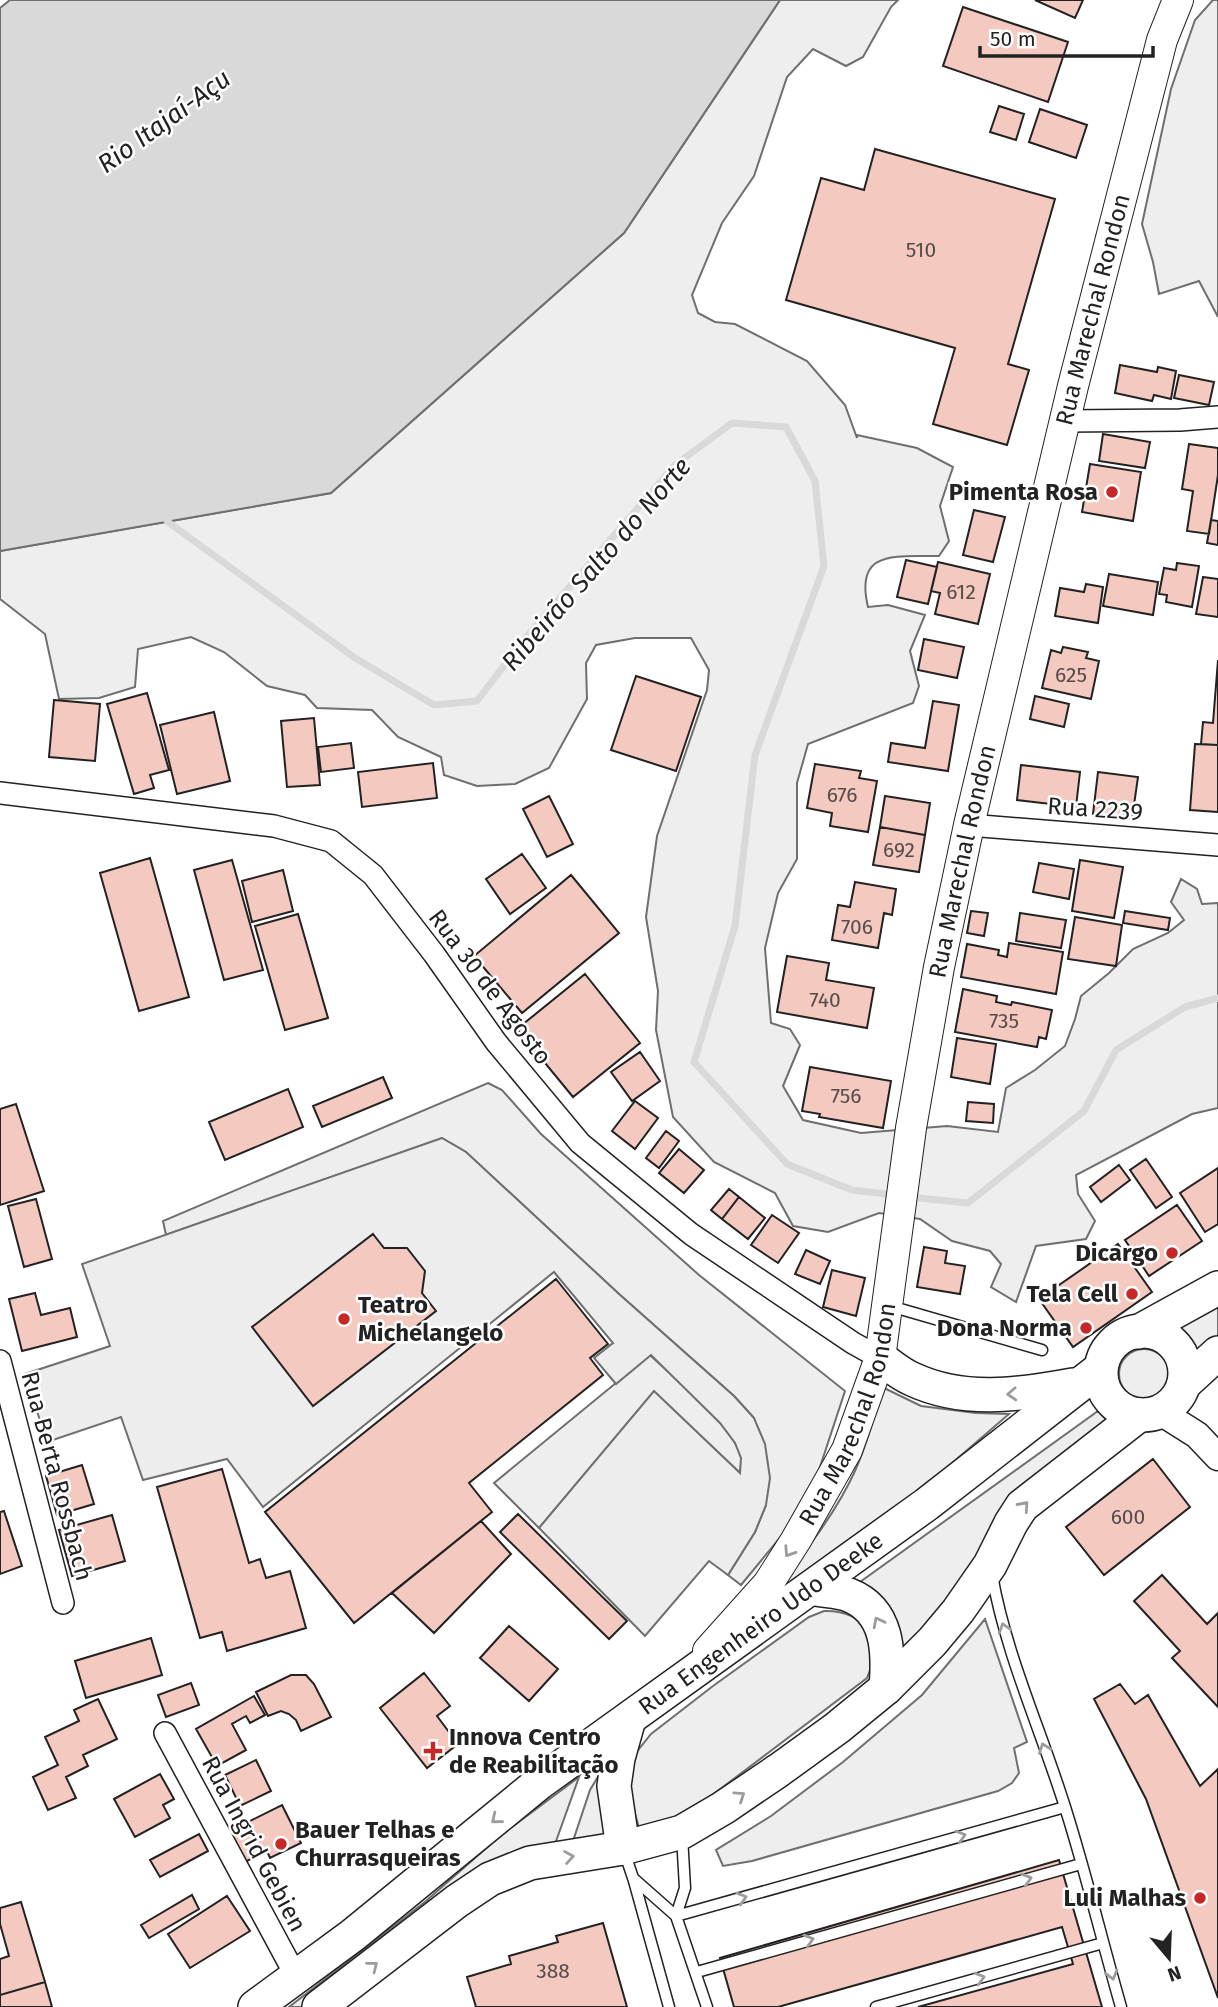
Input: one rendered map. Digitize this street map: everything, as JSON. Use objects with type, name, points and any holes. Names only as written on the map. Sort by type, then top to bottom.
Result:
[{"type":"main road","name":"Rua Marechal Rondon","points":[[681,1681],[768,1584],[796,1541],[847,1450],[880,1358],[911,1128],[939,967],[969,825],[1096,292],[1163,40],[1178,0]]},
{"type":"main road","points":[[880,1358],[910,1379],[947,1392],[987,1396],[1031,1393],[1090,1376],[1115,1343],[1218,1288]]},
{"type":"main road","points":[[1138,1332],[1152,1332],[1171,1339],[1184,1358],[1165,1401]]},
{"type":"main road","points":[[319,2007],[457,1901],[490,1879],[530,1863],[628,1863],[723,1808],[837,1728],[886,1688],[946,1627],[990,1565],[1022,1506],[1165,1401],[1218,1353]]},
{"type":"main road","points":[[1090,1376],[1120,1409],[1165,1401]]},
{"type":"main road","name":"Rua Engenheiro Udo Deeke","points":[[255,2007],[296,1978],[539,1783],[927,1504],[1090,1376]]},
{"type":"main road","points":[[811,1588],[849,1595],[874,1612],[885,1635],[888,1660],[886,1688]]},
{"type":"main road","points":[[628,1863],[614,1786],[618,1758],[629,1718]]},
{"type":"street","points":[[1065,421],[1218,417]]},
{"type":"street","name":"Rua 30 de Agosto","points":[[0,793],[274,826],[331,841],[373,875],[434,954],[496,1042],[580,1143],[691,1234],[853,1343],[880,1358]]},
{"type":"street","name":"Rua 2239","points":[[969,825],[1218,845]]},
{"type":"street","name":"Rua Berta Rossbach","points":[[0,1361],[63,1603]]},
{"type":"street","points":[[1165,1401],[1218,1457]]},
{"type":"street","name":"Rua Ingrid Gebien","points":[[165,1733],[296,1978]]},
{"type":"lane","points":[[887,1306],[1042,1350]]},
{"type":"lane","points":[[990,1565],[997,1606],[1023,1690],[1065,1807],[1121,2007]]},
{"type":"lane","points":[[676,1916],[1065,1807]]},
{"type":"lane","points":[[676,1916],[685,1888],[682,1832]]},
{"type":"lane","points":[[628,1863],[653,1898],[676,1916],[707,2007]]},
{"type":"lane","points":[[628,1863],[669,2007]]},
{"type":"lane","points":[[697,1972],[1081,1864]]},
{"type":"lane","points":[[876,2007],[1103,1943]]},
{"type":"shaded area","points":[[780,0],[898,0],[891,7],[863,57],[846,66],[813,49],[787,77],[754,176],[722,223],[692,295],[698,313],[715,322],[735,324],[807,361],[845,405],[857,438],[857,435],[917,448],[953,467],[940,506],[949,541],[939,556],[908,556],[882,560],[873,565],[867,574],[865,588],[868,607],[888,605],[925,615],[910,651],[919,686],[913,703],[808,744],[797,783],[797,859],[778,893],[765,948],[771,1023],[790,1029],[800,1045],[783,1086],[803,1120],[861,1133],[947,1126],[998,1132],[1006,1088],[1035,1070],[1065,1046],[1081,996],[1133,949],[1168,933],[1184,920],[1171,902],[1181,879],[1197,889],[1202,904],[1218,903],[1218,1108],[1192,1114],[1076,1175],[1078,1194],[1095,1221],[1086,1239],[1036,1246],[1016,1302],[991,1287],[1001,1264],[990,1251],[952,1241],[920,1219],[879,1213],[828,1232],[793,1226],[775,1193],[714,1162],[673,1117],[656,1030],[658,991],[646,917],[657,836],[707,690],[709,670],[691,638],[635,638],[596,645],[586,663],[587,699],[549,768],[515,784],[477,786],[444,775],[441,757],[398,737],[372,710],[317,708],[305,695],[267,686],[224,652],[191,637],[138,649],[135,687],[99,698],[59,699],[45,634],[0,599],[0,551],[331,493],[624,233]]},
{"type":"shaded area","points":[[1213,0],[1218,0],[1218,317],[1199,281],[1159,294],[1142,224],[1171,89],[1195,20]]},
{"type":"shaded area","points":[[488,1083],[502,1090],[541,1134],[699,1275],[845,1391],[818,1473],[783,1534],[741,1585],[728,1575],[755,1532],[766,1505],[754,1418],[734,1396],[466,1152],[442,1138],[166,1235],[163,1221]]},
{"type":"shaded area","points":[[442,1138],[466,1152],[734,1396],[754,1418],[765,1444],[770,1478],[766,1505],[755,1532],[728,1575],[709,1561],[645,1636],[539,1528],[654,1391],[740,1473],[741,1458],[735,1443],[720,1423],[651,1355],[616,1384],[594,1358],[613,1343],[554,1272],[263,1507],[227,1459],[143,1480],[121,1417],[47,1442],[25,1374],[110,1346],[82,1264]]},
{"type":"shaded area","points":[[1218,1304],[1218,1337],[1198,1359],[1185,1335],[1176,1325]]},
{"type":"shaded area","points":[[1144,1349],[1162,1356],[1169,1374],[1162,1392],[1144,1399],[1126,1392],[1119,1374],[1126,1356]]},
{"type":"shaded area","points":[[650,1355],[702,1403],[727,1432],[741,1457],[740,1473],[654,1392],[539,1528],[494,1483]]},
{"type":"shaded area","points":[[882,1387],[921,1406],[1009,1414],[914,1496],[769,1597],[816,1537],[847,1488],[874,1419]]},
{"type":"shaded area","points":[[1098,1411],[1109,1420],[984,1553],[902,1655],[898,1631],[891,1613],[879,1598],[860,1582]]},
{"type":"shaded area","points":[[824,1611],[850,1616],[867,1630],[873,1652],[867,1678],[715,1793],[672,1821],[640,1831],[629,1793],[635,1754],[651,1734],[809,1617]]},
{"type":"shaded area","points":[[985,1619],[1027,1742],[1014,1748],[1019,1773],[1012,1783],[998,1791],[752,1861],[723,1866],[716,1850],[771,1816],[843,1762],[922,1695]]},
{"type":"shaded area","points":[[602,1770],[602,1816],[608,1842],[571,1847],[590,1790]]},
{"type":"shaded area","points":[[579,1777],[555,1844],[462,1881],[302,2007],[289,2007],[426,1901],[500,1836]]},
{"type":"water","name":"Rio Itajaí-Açu","points":[[10,0],[780,0],[624,233],[331,493],[0,551],[0,8]]},
{"type":"building","points":[[1035,0],[1083,0],[1075,18]]},
{"type":"building","points":[[963,7],[1068,42],[1048,102],[943,66]]},
{"type":"building","points":[[999,106],[1024,114],[1016,140],[990,132]]},
{"type":"building","points":[[1040,109],[1087,125],[1076,158],[1029,142]]},
{"type":"building","points":[[875,149],[1055,199],[1008,364],[1029,370],[1007,445],[933,424],[955,348],[786,300],[821,178],[864,190]]},
{"type":"building","points":[[1120,365],[1157,372],[1158,367],[1176,371],[1171,399],[1154,395],[1152,401],[1115,393]]},
{"type":"building","points":[[1179,375],[1214,382],[1209,405],[1174,398]]},
{"type":"building","points":[[1103,434],[1150,442],[1145,468],[1099,461]]},
{"type":"building","points":[[1189,444],[1218,448],[1218,475],[1209,534],[1187,531],[1193,491],[1182,489]]},
{"type":"building","name":"Pimenta Rosa","points":[[1090,464],[1141,472],[1133,521],[1082,512]]},
{"type":"building","points":[[974,510],[1005,517],[993,562],[963,555]]},
{"type":"building","points":[[1211,520],[1218,521],[1218,545],[1207,543]]},
{"type":"building","points":[[906,560],[937,567],[928,604],[897,597]]},
{"type":"building","points":[[938,562],[990,574],[978,624],[935,614],[940,593],[931,591]]},
{"type":"building","points":[[1177,563],[1199,566],[1192,607],[1166,602],[1167,595],[1159,594],[1164,568],[1176,570]]},
{"type":"building","points":[[1109,574],[1158,582],[1153,615],[1103,606]]},
{"type":"building","points":[[1203,577],[1218,579],[1218,617],[1196,614]]},
{"type":"building","points":[[1086,584],[1103,587],[1098,623],[1055,616],[1060,588],[1084,592]]},
{"type":"building","points":[[924,639],[964,647],[957,678],[918,670]]},
{"type":"building","points":[[1063,647],[1088,652],[1086,658],[1099,661],[1091,699],[1042,688],[1051,650],[1061,653]]},
{"type":"building","points":[[1218,660],[1218,745],[1201,744],[1203,722],[1213,723]]},
{"type":"building","points":[[636,676],[701,697],[676,771],[611,750]]},
{"type":"building","points":[[147,693],[169,770],[150,775],[154,788],[134,794],[107,704]]},
{"type":"building","points":[[1035,696],[1069,704],[1064,727],[1030,719]]},
{"type":"building","points":[[54,700],[100,704],[95,761],[49,757]]},
{"type":"building","points":[[933,701],[959,705],[948,771],[888,762],[891,743],[925,748]]},
{"type":"building","points":[[214,712],[230,781],[177,794],[160,725]]},
{"type":"building","points":[[314,718],[320,785],[287,787],[281,721]]},
{"type":"building","points":[[351,743],[354,768],[321,772],[318,747]]},
{"type":"building","points":[[1195,744],[1218,745],[1218,812],[1190,810]]},
{"type":"building","points":[[433,763],[437,798],[362,807],[358,772]]},
{"type":"building","points":[[815,764],[861,771],[859,778],[877,781],[868,832],[830,826],[832,813],[807,808]]},
{"type":"building","points":[[1021,765],[1080,772],[1076,807],[1017,800]]},
{"type":"building","points":[[1098,772],[1138,777],[1132,819],[1093,814]]},
{"type":"building","points":[[549,796],[573,844],[547,857],[523,809]]},
{"type":"building","points":[[885,796],[930,803],[925,835],[880,827]]},
{"type":"building","points":[[880,827],[925,835],[919,872],[873,865]]},
{"type":"building","points":[[522,854],[546,888],[510,914],[486,879]]},
{"type":"building","points":[[150,858],[189,997],[139,1011],[100,873]]},
{"type":"building","points":[[232,860],[263,970],[224,980],[194,870]]},
{"type":"building","points":[[1080,860],[1123,867],[1114,918],[1072,911]]},
{"type":"building","points":[[1039,863],[1074,869],[1069,899],[1033,892]]},
{"type":"building","points":[[283,870],[293,911],[252,922],[242,881]]},
{"type":"building","points":[[571,875],[619,933],[522,1013],[474,956]]},
{"type":"building","points":[[855,882],[896,889],[892,915],[884,913],[878,948],[832,940],[838,905],[850,907]]},
{"type":"building","points":[[971,911],[988,913],[984,936],[967,933]]},
{"type":"building","points":[[1125,911],[1170,918],[1168,930],[1123,923]]},
{"type":"building","points":[[1020,913],[1066,920],[1061,948],[1016,941]]},
{"type":"building","points":[[298,914],[328,1018],[285,1030],[255,926]]},
{"type":"building","points":[[1075,917],[1122,925],[1116,966],[1068,959]]},
{"type":"building","points":[[1009,943],[1063,952],[1056,994],[961,977],[967,944],[999,950],[998,955],[1007,957]]},
{"type":"building","points":[[787,956],[829,963],[826,980],[874,988],[867,1028],[777,1012]]},
{"type":"building","points":[[585,974],[640,1043],[573,1097],[517,1029]]},
{"type":"building","points":[[963,989],[997,996],[996,1002],[1011,1005],[1012,1002],[1052,1010],[1046,1039],[1039,1037],[1037,1047],[955,1032]]},
{"type":"building","points":[[957,1038],[996,1044],[990,1084],[951,1077]]},
{"type":"building","points":[[640,1052],[660,1081],[632,1101],[611,1072]]},
{"type":"building","points":[[810,1067],[891,1081],[883,1128],[819,1117],[820,1114],[802,1111]]},
{"type":"building","points":[[383,1077],[392,1098],[322,1127],[313,1106]]},
{"type":"building","points":[[288,1089],[303,1127],[225,1160],[209,1122]]},
{"type":"building","points":[[635,1101],[658,1118],[635,1149],[612,1131]]},
{"type":"building","points":[[968,1102],[994,1104],[993,1123],[966,1121]]},
{"type":"building","points":[[16,1104],[44,1191],[0,1205],[0,1109]]},
{"type":"building","points":[[666,1131],[679,1141],[659,1168],[646,1158]]},
{"type":"building","points":[[679,1149],[704,1170],[684,1193],[659,1173]]},
{"type":"building","points":[[1146,1159],[1172,1197],[1156,1208],[1130,1170]]},
{"type":"building","points":[[1119,1165],[1130,1180],[1101,1202],[1090,1187]]},
{"type":"building","points":[[1218,1168],[1218,1224],[1205,1232],[1180,1193]]},
{"type":"building","points":[[729,1189],[739,1197],[722,1219],[711,1210]]},
{"type":"building","points":[[739,1197],[765,1218],[748,1239],[722,1219]]},
{"type":"building","points":[[36,1199],[52,1259],[24,1267],[8,1206]]},
{"type":"building","points":[[1177,1205],[1202,1241],[1149,1276],[1125,1240]]},
{"type":"building","points":[[772,1215],[799,1233],[778,1263],[751,1245]]},
{"type":"building","name":"Teatro Michelangelo","points":[[373,1234],[384,1248],[407,1248],[425,1271],[422,1293],[436,1311],[313,1406],[252,1327]]},
{"type":"building","points":[[1118,1244],[1152,1292],[1073,1347],[1039,1299]]},
{"type":"building","points":[[924,1247],[947,1251],[945,1263],[965,1266],[960,1294],[917,1287]]},
{"type":"building","points":[[806,1250],[830,1261],[820,1284],[795,1274]]},
{"type":"building","points":[[832,1270],[865,1278],[856,1316],[823,1307]]},
{"type":"building","points":[[556,1279],[608,1344],[590,1358],[603,1375],[469,1483],[492,1512],[354,1623],[265,1512]]},
{"type":"building","points":[[35,1293],[41,1315],[70,1308],[77,1337],[22,1351],[9,1299]]},
{"type":"building","points":[[1153,1459],[1190,1507],[1104,1575],[1066,1527]]},
{"type":"building","points":[[82,1465],[94,1504],[57,1515],[46,1476]]},
{"type":"building","points":[[222,1469],[249,1563],[260,1559],[266,1578],[290,1571],[306,1628],[227,1651],[222,1632],[200,1638],[157,1487]]},
{"type":"building","points":[[4,1511],[22,1566],[0,1574],[0,1512]]},
{"type":"building","points":[[518,1514],[627,1621],[609,1639],[500,1532]]},
{"type":"building","points":[[112,1515],[125,1561],[72,1576],[59,1530]]},
{"type":"building","points":[[481,1521],[511,1554],[434,1633],[392,1593]]},
{"type":"building","points":[[1162,1575],[1207,1624],[1218,1613],[1218,1707],[1172,1658],[1180,1651],[1134,1601]]},
{"type":"building","points":[[509,1626],[558,1669],[529,1701],[480,1658]]},
{"type":"building","points":[[151,1638],[162,1675],[86,1698],[75,1661]]},
{"type":"building","points":[[424,1673],[450,1706],[437,1716],[458,1744],[427,1768],[380,1708]]},
{"type":"building","points":[[291,1675],[306,1675],[314,1684],[331,1717],[301,1731],[296,1720],[289,1714],[281,1711],[268,1716],[256,1692]]},
{"type":"building","points":[[191,1683],[199,1705],[166,1717],[158,1695]]},
{"type":"building","name":"Luli Malhas","points":[[1120,1684],[1135,1704],[1148,1695],[1200,1786],[1218,1769],[1218,1998],[1146,1799],[1094,1699]]},
{"type":"building","points":[[254,1696],[265,1715],[250,1723],[246,1716],[232,1724],[246,1750],[217,1766],[196,1729]]},
{"type":"building","points":[[98,1699],[117,1739],[83,1755],[88,1766],[66,1777],[76,1798],[48,1810],[33,1777],[58,1765],[45,1737],[79,1721],[74,1710]]},
{"type":"building","points":[[256,1760],[271,1791],[240,1806],[225,1775]]},
{"type":"building","points":[[160,1774],[174,1799],[163,1805],[170,1818],[135,1837],[114,1799]]},
{"type":"building","points":[[282,1805],[301,1843],[270,1858],[267,1851],[245,1862],[230,1831]]},
{"type":"building","points":[[199,1834],[208,1851],[160,1877],[150,1860]]},
{"type":"building","points":[[1059,1860],[1102,2007],[918,2007],[1073,1964],[1062,1927],[778,2007],[734,2007],[720,1958]]},
{"type":"building","points":[[192,1895],[199,1909],[149,1938],[141,1925]]},
{"type":"building","points":[[227,1896],[250,1931],[190,1968],[168,1934]]},
{"type":"building","points":[[21,1902],[45,1982],[0,1995],[0,1959],[9,1956],[0,1924],[0,1908]]},
{"type":"building","points":[[603,1923],[627,2007],[476,2007],[467,1977],[511,1964],[509,1956],[558,1942],[556,1936]]},
{"type":"building","points":[[45,1982],[52,2007],[0,2007],[0,1995]]},
{"type":"waterway","name":"Ribeirão Salto do Norte","points":[[163,515],[168,522],[355,658],[434,705],[477,701],[522,642],[675,465],[732,423],[786,427],[815,481],[824,566],[755,755],[735,926],[694,1062],[787,1164],[852,1190],[894,1195]]},
{"type":"waterway","name":"Ribeirão Salto do Norte","points":[[909,1197],[968,1203],[1084,1111],[1116,1050],[1185,1007],[1218,998]]},
{"type":"place","name":"Pimenta Rosa","points":[[1112,492]]},
{"type":"place","name":"Dicargo","points":[[1172,1253]]},
{"type":"place","name":"Tela Cell","points":[[1132,1294]]},
{"type":"place","name":"Teatro Michelangelo","points":[[344,1319]]},
{"type":"place","name":"Dona Norma","points":[[1086,1328]]},
{"type":"place","name":"Innova Centro de Reabilitação","points":[[433,1751]]},
{"type":"place","name":"Bauer Telhas e Churrasqueiras","points":[[281,1844]]},
{"type":"place","name":"Luli Malhas","points":[[1200,1898]]}]
